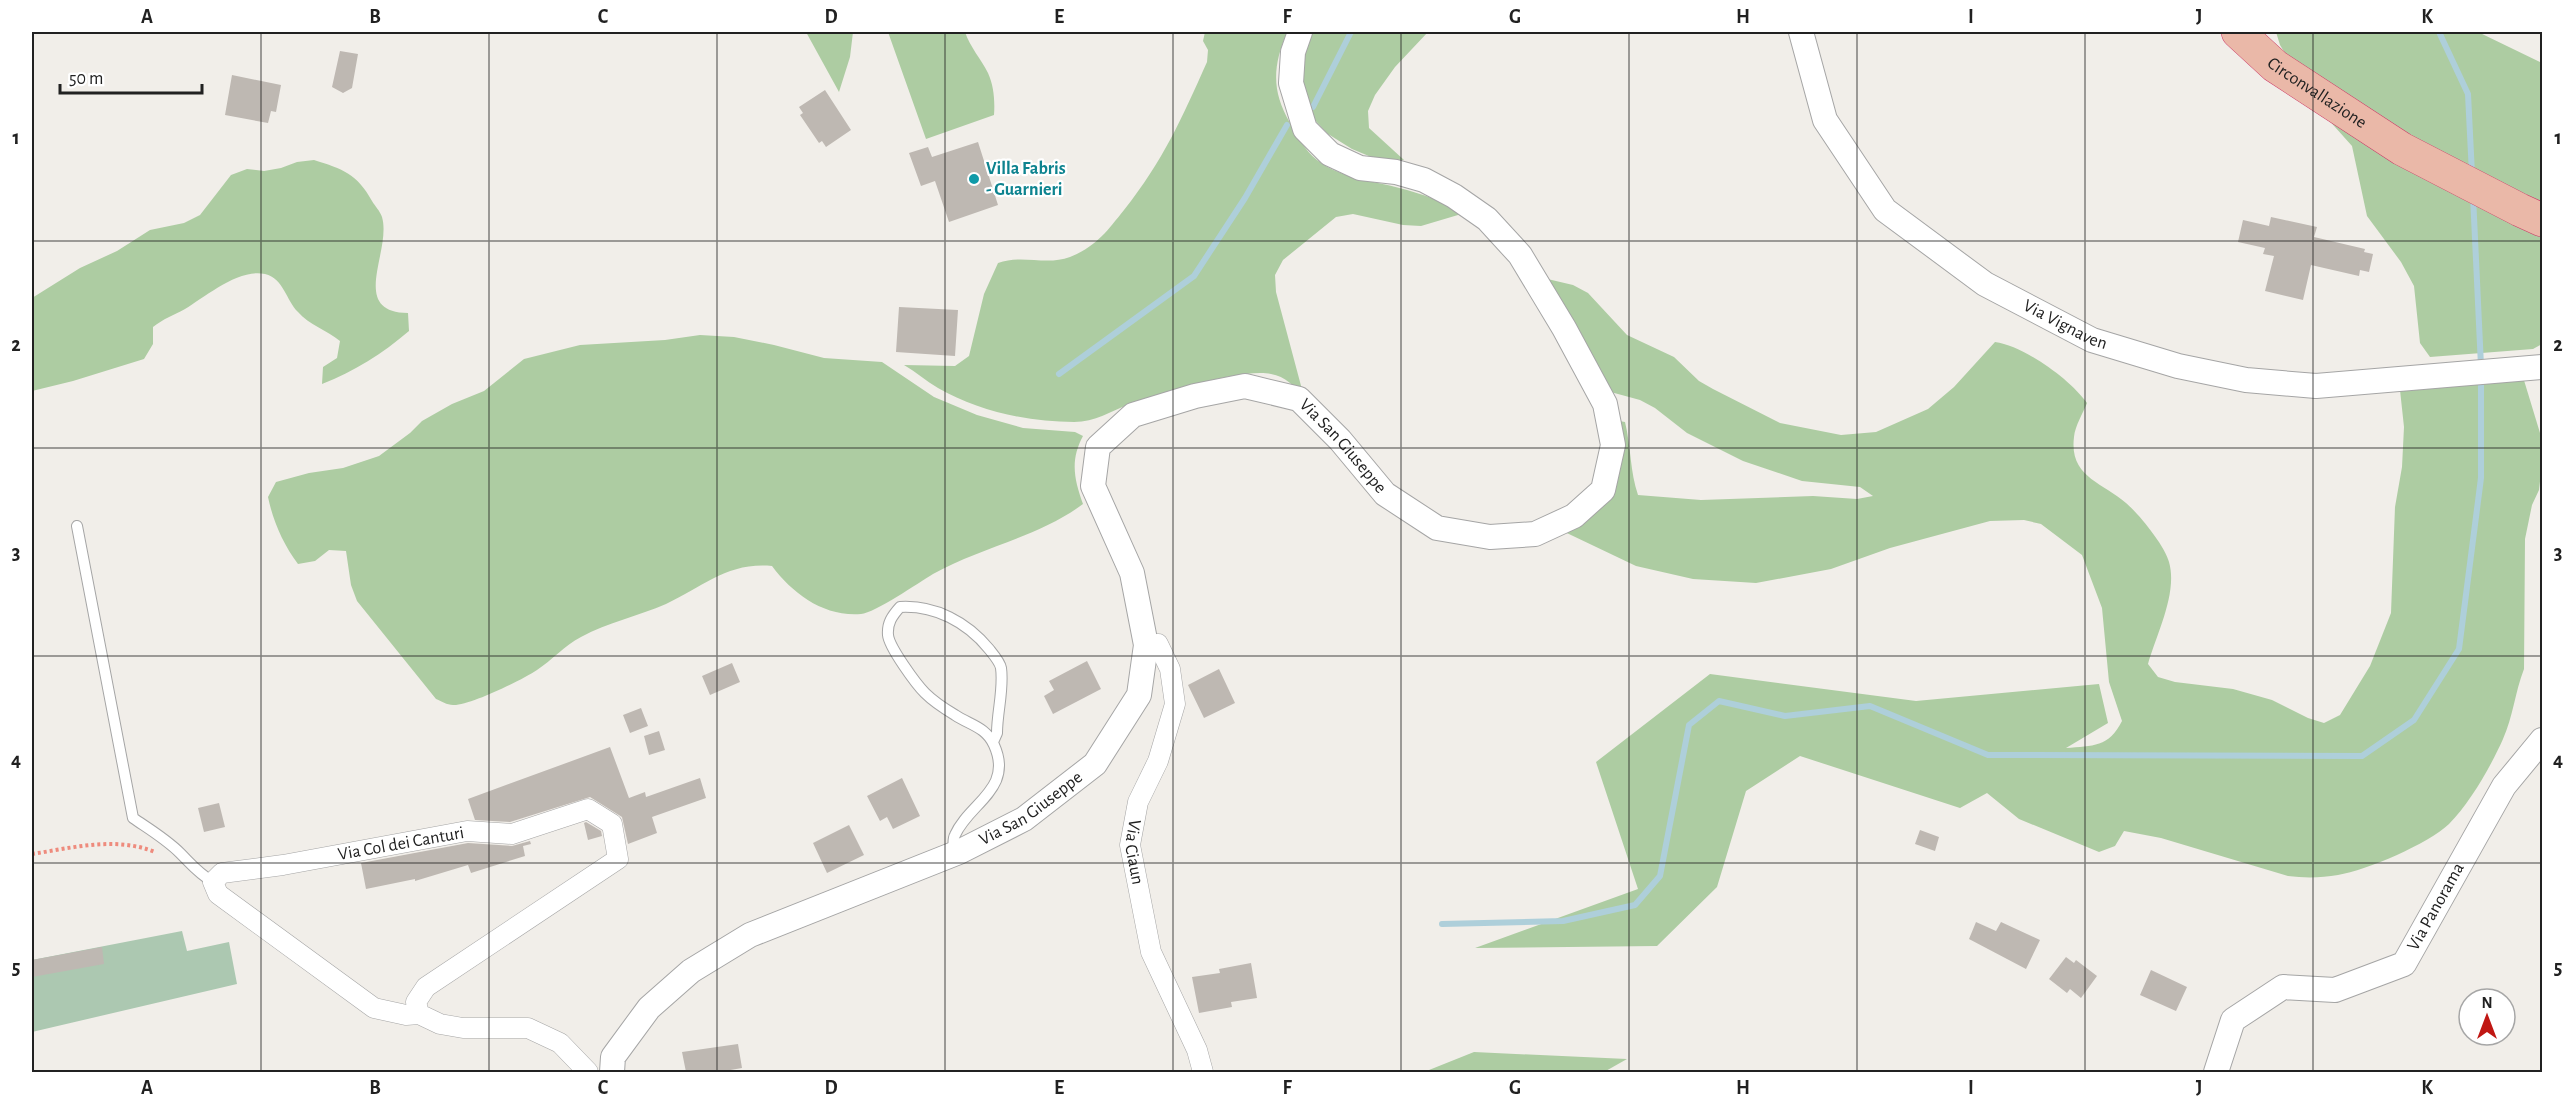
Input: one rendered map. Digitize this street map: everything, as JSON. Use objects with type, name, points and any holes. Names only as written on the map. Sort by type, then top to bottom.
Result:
[{"type":"highway","name":"Circonvallazione","points":[[2238,32],[2276,66],[2403,148],[2531,215]]},
{"type":"street","name":"Via San Giuseppe","points":[[612,1072],[613,1057],[649,1008],[691,971],[750,935],[954,853],[1024,819],[1095,764],[1139,695],[1146,645],[1132,573],[1093,486],[1098,447],[1133,415],[1195,396],[1245,386],[1299,399],[1340,440],[1385,494],[1437,528],[1491,537],[1535,534],[1574,516],[1603,490],[1613,445],[1605,404],[1564,328],[1520,255],[1487,219],[1454,196],[1424,180],[1396,172],[1360,168],[1330,154],[1305,129],[1291,83],[1293,52],[1300,32]]},
{"type":"street","name":"Via Vignaven","points":[[1801,32],[1825,120],[1884,210],[1985,284],[2092,340],[2178,366],[2246,380],[2316,386],[2542,367]]},
{"type":"street","name":"Via Ciaun","points":[[1146,645],[1158,644],[1170,669],[1175,704],[1158,761],[1138,802],[1130,845],[1151,952],[1197,1050],[1203,1072]]},
{"type":"street","name":"Via Panorama","points":[[2216,1072],[2233,1020],[2283,987],[2335,990],[2404,964],[2504,786],[2542,740]]},
{"type":"street","name":"Via Col dei Canturi","points":[[213,882],[222,873],[283,865],[467,831],[512,834],[588,809],[612,824],[618,859],[426,987],[416,1002],[419,1014]]},
{"type":"street","points":[[213,882],[218,894],[374,1008],[406,1015],[419,1014],[440,1024],[463,1028],[528,1028],[560,1043],[588,1072]]},
{"type":"lane","points":[[77,526],[133,818],[154,831],[180,853],[196,871],[213,882]]},
{"type":"lane","points":[[954,853],[954,837],[967,817],[992,791],[998,767],[993,742],[981,727],[955,716],[925,693],[904,665],[888,637],[890,618],[900,607],[915,606],[935,611],[972,630],[990,650],[1001,666],[997,733],[993,742]]},
{"type":"path","points":[[32,854],[116,843],[142,847],[160,854]]},
{"type":"green space","points":[[806,32],[853,32],[850,57],[839,92]]},
{"type":"green space","points":[[888,32],[965,32],[990,78],[994,94],[994,115],[926,139]]},
{"type":"green space","points":[[1205,32],[1287,32],[1277,67],[1277,89],[1290,123],[1312,156],[1338,172],[1425,195],[1475,216],[1458,215],[1421,226],[1403,225],[1353,214],[1336,217],[1283,260],[1275,275],[1276,292],[1304,397],[1281,377],[1258,373],[1221,378],[1161,394],[1089,420],[1074,422],[1039,420],[1004,414],[970,403],[938,388],[904,365],[955,366],[969,356],[984,294],[998,263],[1070,257],[1087,248],[1107,231],[1150,174],[1180,121],[1207,62],[1208,50],[1203,41]]},
{"type":"green space","points":[[1307,32],[1428,32],[1395,67],[1375,95],[1368,111],[1369,128],[1404,160],[1376,159],[1352,149],[1328,134],[1310,115],[1301,93],[1303,42]]},
{"type":"green space","points":[[2276,32],[2478,32],[2542,63],[2542,344],[2533,349],[2430,357],[2420,343],[2414,286],[2401,262],[2367,216],[2352,146],[2318,108],[2280,45]]},
{"type":"green space","points":[[314,160],[333,166],[355,179],[361,184],[381,215],[384,231],[376,277],[376,291],[380,302],[390,310],[408,313],[409,331],[357,368],[322,384],[323,367],[337,358],[340,341],[302,317],[276,280],[265,274],[255,273],[234,279],[153,327],[153,344],[144,359],[32,391],[32,298],[80,268],[117,251],[150,230],[184,223],[200,215],[231,175],[247,169],[264,171]]},
{"type":"green space","points":[[1539,277],[1573,285],[1588,293],[1627,335],[1674,357],[1699,381],[1713,389],[1780,423],[1841,435],[1876,432],[1928,409],[1954,387],[1995,342],[2032,357],[2070,384],[2087,403],[2077,424],[2074,437],[2074,450],[2082,470],[2131,508],[2151,531],[2167,555],[2171,587],[2165,614],[2148,664],[2158,677],[2175,682],[2233,689],[2272,700],[2308,718],[2324,723],[2340,715],[2370,666],[2391,613],[2395,507],[2402,467],[2404,427],[2400,390],[2523,377],[2540,433],[2541,473],[2539,490],[2532,505],[2525,539],[2524,669],[2509,722],[2498,750],[2465,806],[2439,832],[2412,848],[2365,868],[2325,877],[2288,876],[2161,838],[2124,831],[2115,846],[2099,852],[2019,819],[1987,793],[1960,808],[1800,756],[1746,791],[1717,887],[1657,946],[1475,948],[1638,889],[1596,762],[1710,674],[1916,701],[2099,684],[2108,723],[2066,748],[2099,744],[2112,736],[2122,721],[2109,682],[2102,608],[2082,555],[2041,524],[2024,520],[1990,521],[1890,548],[1831,569],[1756,583],[1693,579],[1636,566],[1550,525],[1588,503],[1608,419],[1625,422],[1638,495],[1701,500],[1813,496],[1857,499],[1873,496],[1860,487],[1802,481],[1743,461],[1687,433],[1655,408],[1640,400],[1596,388]]},
{"type":"green space","points":[[700,335],[734,337],[824,358],[882,362],[934,397],[977,415],[1023,428],[1075,432],[1083,436],[1076,453],[1075,470],[1083,504],[1029,534],[951,565],[886,603],[861,614],[834,612],[810,602],[790,586],[772,566],[756,566],[729,572],[666,604],[581,637],[537,670],[508,686],[483,697],[453,705],[436,699],[357,601],[351,585],[346,551],[329,550],[315,561],[298,564],[283,540],[268,497],[276,482],[309,473],[343,468],[379,456],[422,421],[452,404],[484,391],[524,359],[580,345],[665,340]]},
{"type":"green space","points":[[182,931],[187,951],[229,942],[237,984],[32,1032],[32,960]]},
{"type":"green space","points":[[1474,1052],[1627,1059],[1604,1072],[1424,1072]]},
{"type":"building","points":[[340,51],[358,54],[352,88],[343,93],[332,87]]},
{"type":"building","points":[[232,75],[281,85],[276,112],[271,111],[268,123],[225,115]]},
{"type":"building","points":[[825,90],[851,130],[826,147],[822,141],[819,143],[800,115],[803,113],[799,107]]},
{"type":"building","name":"Villa Fabris - Guarnieri","points":[[978,142],[998,205],[949,222],[935,181],[921,186],[909,153],[928,147],[932,157]]},
{"type":"building","points":[[2271,217],[2317,227],[2314,237],[2365,249],[2364,252],[2373,254],[2369,272],[2360,270],[2359,276],[2311,265],[2303,300],[2265,291],[2274,256],[2263,254],[2265,248],[2238,242],[2243,220],[2269,226]]},
{"type":"building","points":[[899,307],[958,310],[955,356],[896,352]]},
{"type":"building","points":[[1087,661],[1101,689],[1053,714],[1044,696],[1054,690],[1049,681]]},
{"type":"building","points":[[732,663],[740,682],[710,695],[702,676]]},
{"type":"building","points":[[1219,669],[1235,703],[1204,718],[1188,685]]},
{"type":"building","points":[[641,708],[648,726],[630,733],[623,715]]},
{"type":"building","points":[[659,731],[665,750],[649,755],[644,736]]},
{"type":"building","points":[[610,747],[629,798],[645,792],[646,797],[700,778],[706,798],[652,817],[657,833],[628,844],[622,817],[590,797],[510,822],[475,820],[468,799]]},
{"type":"building","points":[[902,778],[920,816],[893,829],[887,817],[880,821],[867,796]]},
{"type":"building","points":[[219,803],[225,827],[204,832],[198,808]]},
{"type":"building","points":[[584,823],[601,831],[602,836],[588,840]]},
{"type":"building","points":[[849,825],[864,855],[827,873],[813,843]]},
{"type":"building","points":[[1920,830],[1939,837],[1935,851],[1915,844]]},
{"type":"building","points":[[530,841],[531,844],[523,846],[525,856],[471,873],[468,865],[415,881],[415,879],[366,889],[361,863],[468,843],[512,846]]},
{"type":"building","points":[[1976,922],[1996,931],[2001,922],[2040,940],[2026,969],[1969,939]]},
{"type":"building","points":[[102,947],[104,964],[32,977],[32,960]]},
{"type":"building","points":[[2066,957],[2074,963],[2076,960],[2097,976],[2081,998],[2070,989],[2067,993],[2049,979]]},
{"type":"building","points":[[1251,963],[1257,998],[1231,1002],[1232,1007],[1199,1013],[1192,977],[1220,973],[1219,969]]},
{"type":"building","points":[[2151,970],[2187,987],[2176,1011],[2140,995]]},
{"type":"building","points":[[738,1044],[742,1068],[719,1072],[686,1072],[682,1052]]},
{"type":"waterway","points":[[1313,107],[1351,32]]},
{"type":"waterway","points":[[2439,32],[2468,94],[2472,174]]},
{"type":"waterway","points":[[1059,374],[1194,276],[1245,198],[1287,125]]},
{"type":"waterway","points":[[2473,196],[2481,366]]},
{"type":"waterway","points":[[1442,924],[1563,921],[1635,905],[1660,876],[1689,725],[1719,701],[1785,716],[1870,706],[1988,755],[2362,756],[2414,720],[2459,649],[2481,478],[2481,379]]},
{"type":"place","name":"Villa Fabris - Guarnieri","points":[[974,179]]}]
